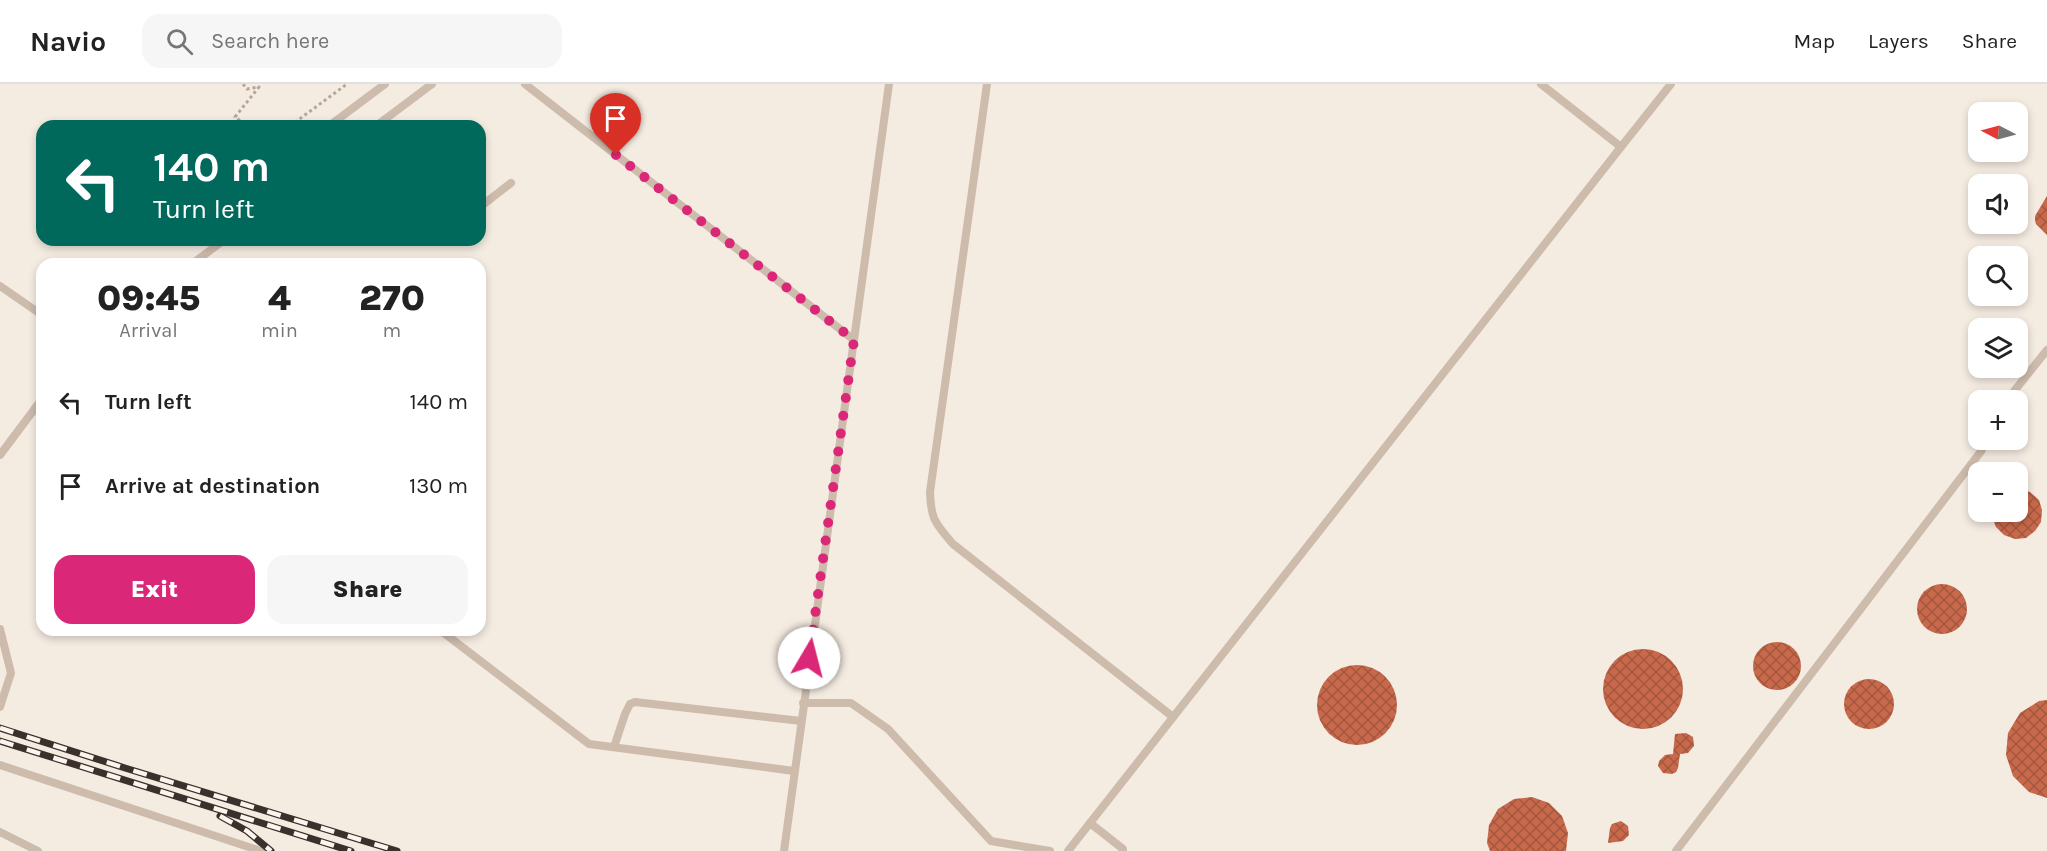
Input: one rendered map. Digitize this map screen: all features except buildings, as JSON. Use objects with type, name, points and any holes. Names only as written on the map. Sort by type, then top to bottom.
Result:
[{"type":"lane","points":[[337,120],[385,84]]},
{"type":"lane","points":[[384,120],[432,84]]},
{"type":"lane","points":[[525,84],[854,340]]},
{"type":"lane","points":[[784,851],[889,84]]},
{"type":"lane","points":[[987,84],[930,492],[931,513],[940,529],[953,544],[1173,717]]},
{"type":"lane","points":[[1541,84],[1622,147]]},
{"type":"lane","points":[[1068,851],[1671,84]]},
{"type":"lane","points":[[486,202],[511,183]]},
{"type":"lane","points":[[200,258],[216,246]]},
{"type":"lane","points":[[0,286],[36,311]]},
{"type":"lane","points":[[2015,390],[2047,350]]},
{"type":"lane","points":[[0,455],[36,407]]},
{"type":"lane","points":[[1676,851],[1982,450]]},
{"type":"lane","points":[[0,630],[11,673],[0,707]]},
{"type":"lane","points":[[448,636],[589,744],[794,771]]},
{"type":"lane","points":[[614,747],[625,714],[630,704],[635,702],[801,720]]},
{"type":"lane","points":[[803,703],[851,703],[888,729],[991,840],[1050,851]]},
{"type":"lane","points":[[0,765],[261,851]]},
{"type":"lane","points":[[1090,822],[1124,850]]},
{"type":"lane","points":[[0,832],[38,851]]},
{"type":"path","points":[[239,120],[235,117],[259,87],[248,89],[243,84]]},
{"type":"path","points":[[298,120],[347,84]]},
{"type":"railway","points":[[0,728],[397,851]]},
{"type":"railway","points":[[0,741],[351,851]]},
{"type":"railway","points":[[220,816],[247,831],[271,851]]},
{"type":"route","points":[[616,155],[854,340],[809,658]]}]
